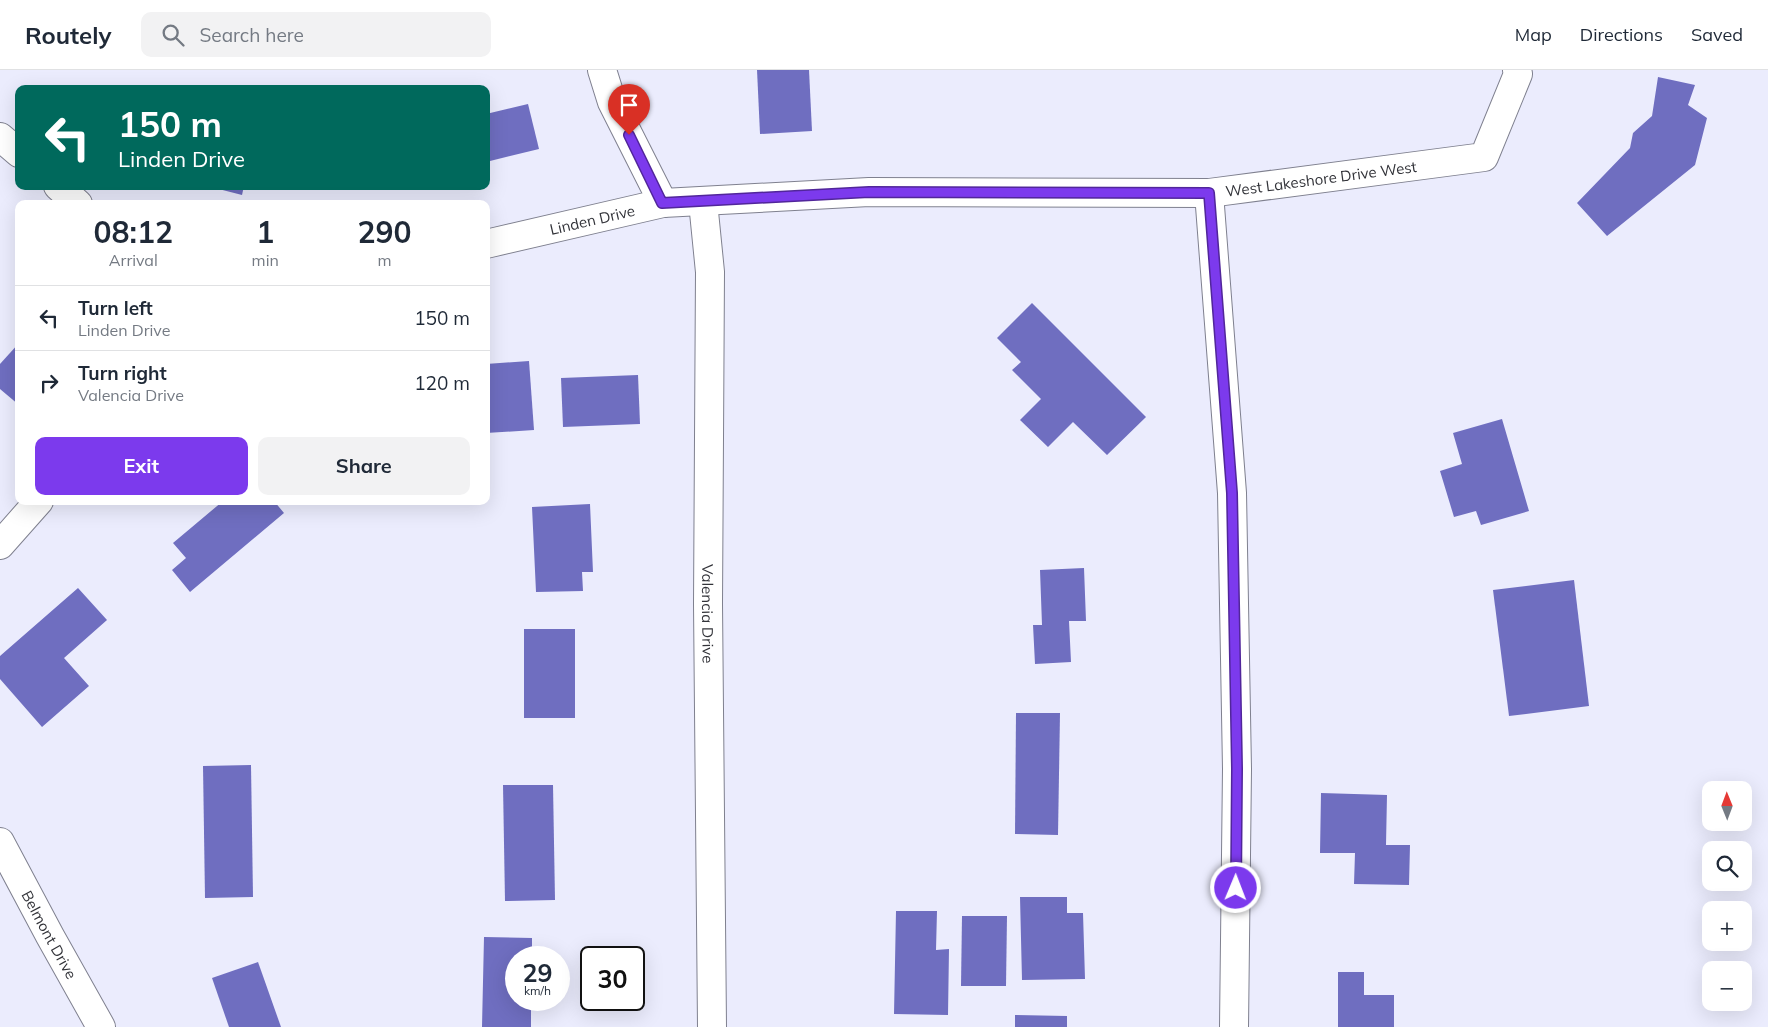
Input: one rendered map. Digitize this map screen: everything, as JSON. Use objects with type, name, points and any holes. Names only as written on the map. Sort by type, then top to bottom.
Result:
[{"type":"street","points":[[602,70],[612,102],[662,203]]},
{"type":"street","name":"West Lakeshore Drive West","points":[[1234,1027],[1237,769],[1232,493],[1209,193],[1484,157],[1518,74],[1517,70]]},
{"type":"street","points":[[0,137],[15,150]]},
{"type":"street","points":[[62,190],[74,200]]},
{"type":"street","name":"Linden Drive","points":[[490,243],[662,203],[869,192],[1209,193]]},
{"type":"street","name":"Valencia Drive","points":[[703,202],[710,272],[708,604],[712,1027]]},
{"type":"street","points":[[0,545],[35,505]]},
{"type":"street","name":"Belmont Drive","points":[[0,842],[101,1027]]},
{"type":"building","points":[[757,70],[809,70],[812,131],[760,134]]},
{"type":"building","points":[[1658,77],[1695,85],[1688,105],[1707,118],[1695,165],[1607,236],[1577,203],[1630,148],[1633,133],[1652,116]]},
{"type":"building","points":[[528,104],[539,149],[490,161],[490,113]]},
{"type":"building","points":[[223,190],[243,190],[242,195]]},
{"type":"building","points":[[1032,303],[1146,417],[1107,455],[1073,422],[1048,447],[1020,420],[1041,399],[1012,370],[1021,362],[997,338]]},
{"type":"building","points":[[15,347],[15,402],[0,389],[0,364]]},
{"type":"building","points":[[529,361],[534,430],[490,433],[490,364]]},
{"type":"building","points":[[638,375],[640,424],[563,427],[561,378]]},
{"type":"building","points":[[1502,419],[1529,511],[1481,525],[1476,511],[1454,517],[1440,471],[1462,464],[1453,433]]},
{"type":"building","points":[[590,504],[593,572],[582,572],[583,591],[536,592],[532,507]]},
{"type":"building","points":[[218,505],[277,505],[284,513],[190,592],[172,570],[186,558],[173,543]]},
{"type":"building","points":[[1084,568],[1086,621],[1069,621],[1071,662],[1035,664],[1033,625],[1042,625],[1040,570]]},
{"type":"building","points":[[1574,580],[1589,706],[1509,716],[1493,590]]},
{"type":"building","points":[[78,588],[107,620],[64,658],[89,686],[42,727],[0,679],[0,656]]},
{"type":"building","points":[[524,629],[575,629],[575,718],[524,718]]},
{"type":"building","points":[[1016,713],[1060,713],[1058,835],[1015,834]]},
{"type":"building","points":[[251,765],[253,897],[205,898],[203,766]]},
{"type":"building","points":[[503,785],[553,785],[555,900],[505,901]]},
{"type":"building","points":[[1321,793],[1387,795],[1386,845],[1410,845],[1409,885],[1354,884],[1355,853],[1320,853]]},
{"type":"building","points":[[1020,897],[1067,897],[1067,913],[1083,913],[1085,979],[1022,980]]},
{"type":"building","points":[[896,911],[937,911],[936,950],[949,949],[948,1015],[894,1014]]},
{"type":"building","points":[[962,916],[1007,916],[1006,986],[961,986]]},
{"type":"building","points":[[484,937],[532,938],[532,946],[505,946],[505,1011],[531,1011],[531,1027],[482,1027]]},
{"type":"building","points":[[258,962],[281,1027],[229,1027],[212,978]]},
{"type":"building","points":[[1338,972],[1364,972],[1364,995],[1394,995],[1394,1027],[1338,1027]]},
{"type":"building","points":[[1015,1015],[1067,1016],[1067,1027],[1015,1027]]},
{"type":"route","points":[[629,135],[662,203],[869,192],[1209,193],[1232,493],[1237,769],[1236,888]]}]
